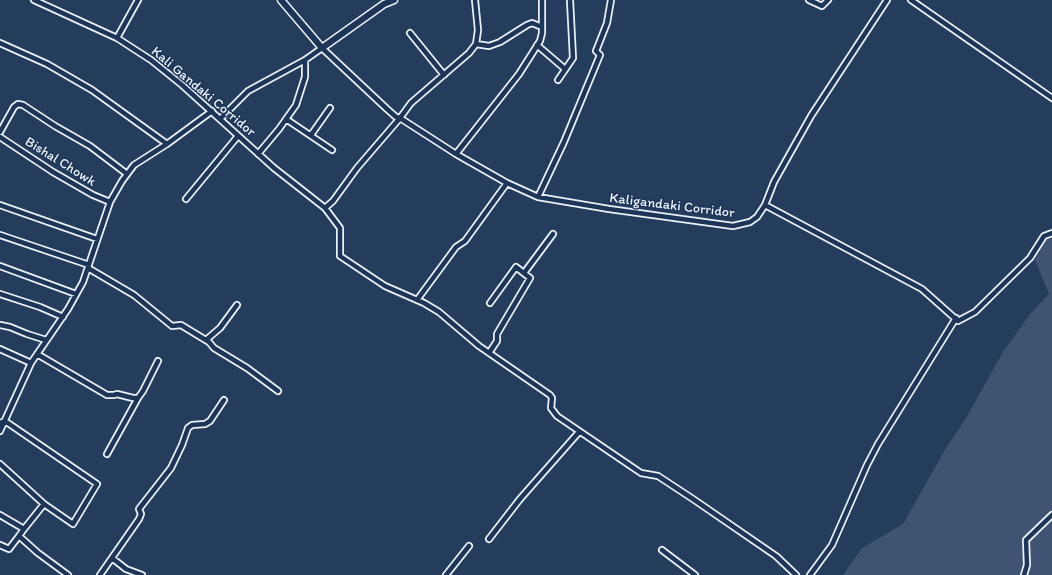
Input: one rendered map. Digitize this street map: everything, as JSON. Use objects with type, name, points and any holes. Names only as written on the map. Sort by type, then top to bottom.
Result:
[{"type":"main road","points":[[281,0],[322,48],[384,4],[394,0]]},
{"type":"street","name":"Kali Gandaki Corridor","points":[[34,0],[117,38],[151,60],[212,111],[258,154],[325,208],[340,228],[340,256],[385,286],[416,300]]},
{"type":"street","points":[[117,38],[138,0]]},
{"type":"street","points":[[325,208],[333,202],[357,168],[411,104],[469,53],[476,44],[478,30],[475,0]]},
{"type":"street","points":[[456,154],[519,74],[537,45],[542,33],[542,0]]},
{"type":"street","points":[[558,80],[572,58],[573,53],[570,0]]},
{"type":"street","points":[[538,197],[564,142],[600,56],[596,52],[607,23],[611,0]]},
{"type":"street","points":[[809,0],[822,6],[828,0]]},
{"type":"street","name":"Kaligandaki Corridor","points":[[322,48],[396,117],[400,118],[456,154],[508,183],[538,197],[609,209],[733,226],[750,222],[757,217],[765,205],[774,182],[811,116],[887,0]]},
{"type":"street","points":[[911,0],[1052,98]]},
{"type":"street","points":[[476,44],[489,46],[500,42],[527,24],[532,23],[542,27]]},
{"type":"street","points":[[410,33],[444,75]]},
{"type":"street","points":[[0,43],[47,64],[92,90],[167,144]]},
{"type":"street","points":[[537,45],[565,69]]},
{"type":"street","points":[[220,119],[248,91],[305,60],[322,48]]},
{"type":"street","points":[[258,154],[296,105],[305,76],[305,60]]},
{"type":"street","points":[[0,132],[14,106],[18,104],[23,105],[55,126],[90,146],[127,174]]},
{"type":"street","points":[[311,134],[330,108]]},
{"type":"street","points":[[0,431],[2,422],[31,364],[63,317],[83,282],[110,202],[127,174],[134,165],[167,144],[212,111]]},
{"type":"street","points":[[286,119],[311,134],[332,150]]},
{"type":"street","points":[[186,199],[238,136]]},
{"type":"street","name":"Bishal Chowk","points":[[0,137],[53,172],[93,195],[110,202]]},
{"type":"street","points":[[508,183],[465,241],[456,247],[416,300],[439,312],[489,353],[550,396],[552,398],[551,408],[556,416],[641,473],[658,476],[693,499],[776,556],[796,575]]},
{"type":"street","points":[[0,205],[97,239]]},
{"type":"street","points":[[765,205],[922,289],[958,321],[975,312],[1030,258],[1044,236],[1052,233]]},
{"type":"street","points":[[524,273],[552,234]]},
{"type":"street","points":[[0,235],[88,267],[134,295],[172,326],[181,325],[206,340],[214,348],[247,368],[278,391]]},
{"type":"street","points":[[0,266],[76,294]]},
{"type":"street","points":[[489,353],[497,341],[497,334],[530,278],[516,267],[490,303]]},
{"type":"street","points":[[0,294],[40,307],[63,317]]},
{"type":"street","points":[[206,340],[220,328],[237,305]]},
{"type":"street","points":[[810,575],[832,545],[867,464],[878,444],[956,318]]},
{"type":"street","points":[[0,325],[10,326],[27,334],[46,340]]},
{"type":"street","points":[[0,349],[31,364]]},
{"type":"street","points":[[37,354],[107,395],[114,396],[117,394],[138,398]]},
{"type":"street","points":[[107,454],[158,361]]},
{"type":"street","points":[[100,575],[141,514],[139,510],[170,468],[188,428],[192,425],[205,424],[210,421],[224,400]]},
{"type":"street","points":[[0,464],[44,504],[73,524],[97,484],[2,422]]},
{"type":"street","points":[[489,539],[520,499],[579,432]]},
{"type":"street","points":[[0,545],[9,549],[44,504]]},
{"type":"street","points":[[0,515],[24,529]]},
{"type":"street","points":[[1024,575],[1027,565],[1026,540],[1052,515]]},
{"type":"street","points":[[19,536],[38,553],[68,575]]},
{"type":"street","points":[[446,575],[469,546]]},
{"type":"street","points":[[662,550],[695,575]]},
{"type":"street","points":[[112,558],[126,569],[142,575]]},
{"type":"shaded area","points":[[1052,236],[1052,575],[843,575],[862,548],[903,524],[1003,352],[1030,314],[1049,294],[1035,260],[1045,241]]}]
